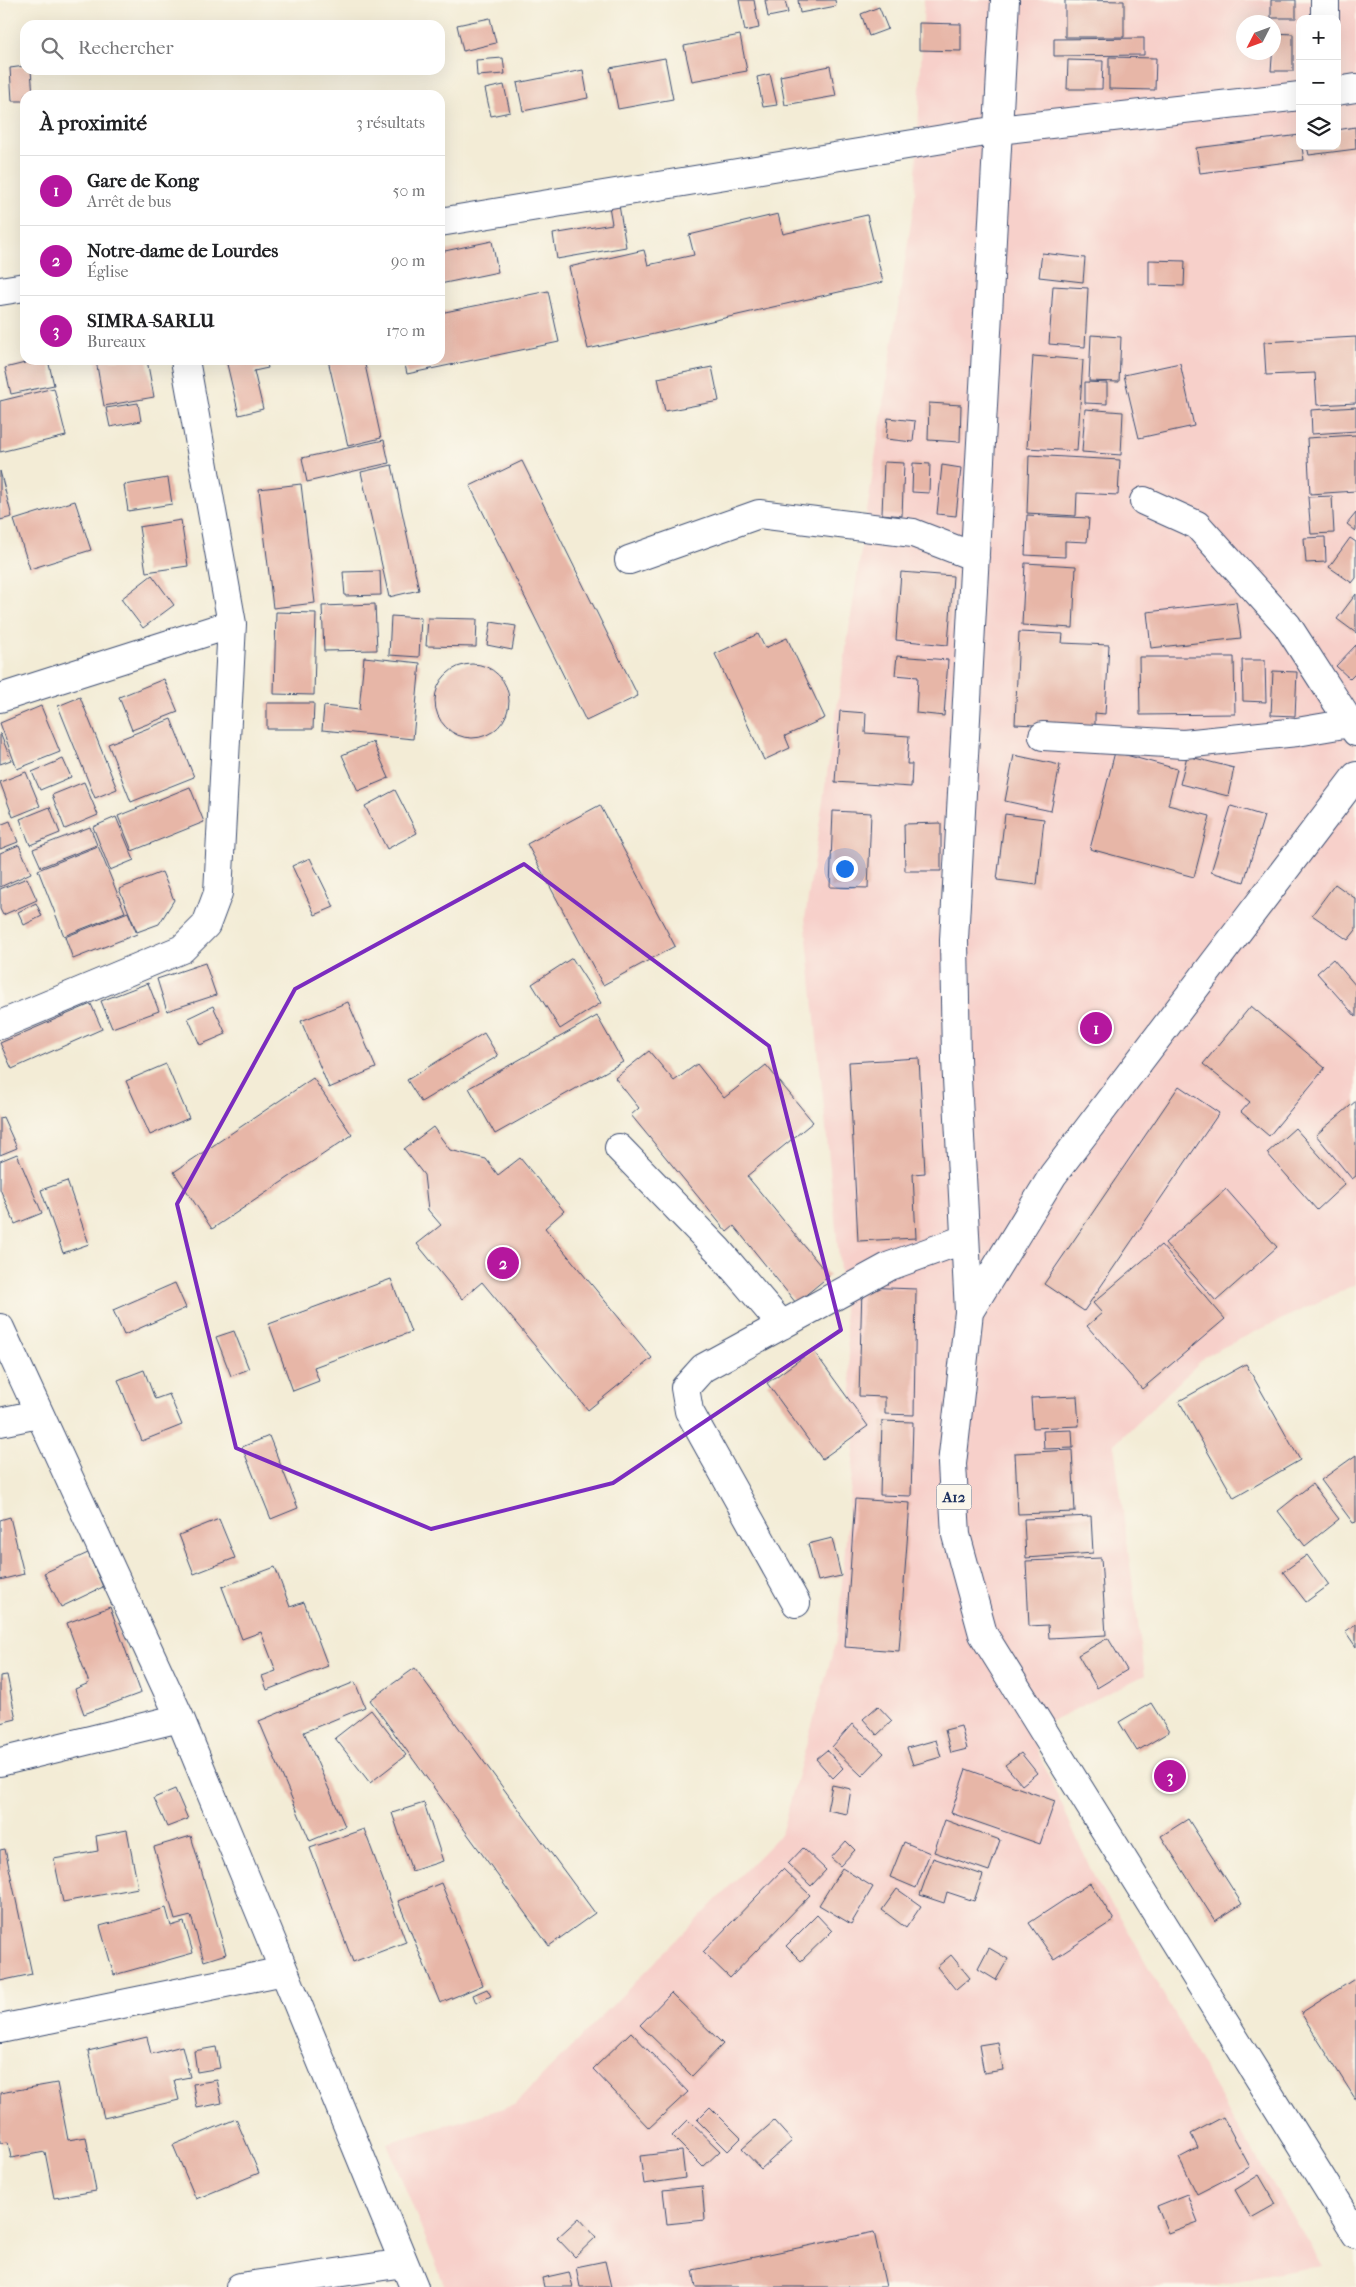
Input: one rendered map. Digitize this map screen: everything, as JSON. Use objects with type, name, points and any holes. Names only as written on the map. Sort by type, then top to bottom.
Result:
[{"type":"street","points":[[969,1312],[956,1059],[954,940],[1005,0]]},
{"type":"street","points":[[1324,0],[1324,15]]},
{"type":"street","points":[[1341,90],[1356,88]]},
{"type":"street","points":[[445,221],[998,130],[1296,96]]},
{"type":"street","points":[[0,291],[20,288]]},
{"type":"street","points":[[0,1025],[182,949],[206,925],[218,894],[232,624],[186,365]]},
{"type":"street","points":[[1043,736],[1184,744],[1353,728],[1287,625],[1204,532],[1197,526],[1144,501]]},
{"type":"street","points":[[629,560],[760,514],[913,533],[975,557]]},
{"type":"street","points":[[0,698],[232,624]]},
{"type":"street","name":"A12","points":[[1356,776],[1053,1175],[969,1312],[952,1464],[956,1535],[983,1634],[1356,2234]]},
{"type":"street","points":[[619,1148],[718,1250],[782,1325]]},
{"type":"street","points":[[796,1603],[689,1411],[685,1388],[703,1368],[890,1266],[965,1239]]},
{"type":"street","points":[[0,1328],[38,1414],[180,1718],[409,2275],[240,2287]]},
{"type":"street","points":[[0,1422],[38,1414]]},
{"type":"street","points":[[0,1762],[180,1718]]},
{"type":"street","points":[[0,2029],[284,1971]]},
{"type":"highlighted area","points":[[524,864],[769,1046],[841,1330],[613,1483],[431,1529],[236,1448],[177,1204],[295,989]]},
{"type":"shaded area","points":[[924,0],[1356,0],[1356,1284],[1207,1355],[1114,1445],[1145,1675],[1029,1732],[1096,1881],[1121,1918],[1232,2118],[1323,2265],[1204,2287],[445,2287],[387,2143],[514,2105],[781,1834],[837,1637],[856,1430],[805,918],[915,196]]},
{"type":"building","points":[[739,0],[754,0],[759,28],[745,31]]},
{"type":"building","points":[[765,0],[785,0],[788,13],[768,17]]},
{"type":"building","points":[[798,0],[835,0],[836,6],[800,13]]},
{"type":"building","points":[[1065,0],[1124,1],[1124,37],[1065,37]]},
{"type":"building","points":[[1271,0],[1296,0],[1296,18],[1281,18],[1281,15],[1271,15]]},
{"type":"building","points":[[879,7],[888,29],[869,36],[861,14]]},
{"type":"building","points":[[490,18],[496,43],[463,51],[457,25]]},
{"type":"building","points":[[919,23],[961,24],[961,51],[919,50]]},
{"type":"building","points":[[1281,33],[1293,34],[1293,71],[1271,71],[1272,60],[1281,60]]},
{"type":"building","points":[[740,35],[747,71],[692,81],[684,46]]},
{"type":"building","points":[[1144,38],[1144,55],[1054,56],[1054,39]]},
{"type":"building","points":[[1109,57],[1156,58],[1155,90],[1109,89]]},
{"type":"building","points":[[503,58],[505,74],[477,76],[476,60]]},
{"type":"building","points":[[665,58],[673,99],[618,109],[610,68]]},
{"type":"building","points":[[1068,60],[1103,61],[1102,89],[1067,89]]},
{"type":"building","points":[[830,66],[836,96],[785,105],[780,76]]},
{"type":"building","points":[[20,67],[20,75],[31,75],[33,90],[20,90],[20,101],[12,101],[10,68]]},
{"type":"building","points":[[583,70],[588,98],[523,111],[517,83]]},
{"type":"building","points":[[770,74],[777,105],[763,107],[757,77]]},
{"type":"building","points":[[504,85],[510,112],[491,116],[485,89]]},
{"type":"building","points":[[1355,127],[1356,149],[1309,155],[1308,150],[1341,150],[1341,129]]},
{"type":"building","points":[[1296,136],[1296,150],[1302,150],[1304,160],[1200,173],[1196,148]]},
{"type":"building","points":[[619,205],[626,247],[557,259],[553,234],[612,224],[609,206]]},
{"type":"building","points":[[778,214],[783,234],[867,215],[883,282],[588,349],[569,267],[644,250],[648,265],[694,255],[689,235]]},
{"type":"building","points":[[492,241],[498,272],[445,283],[445,251]]},
{"type":"building","points":[[1042,253],[1085,258],[1083,282],[1039,277]]},
{"type":"building","points":[[1149,260],[1185,261],[1184,286],[1149,285]]},
{"type":"building","points":[[1053,286],[1088,288],[1085,347],[1049,344]]},
{"type":"building","points":[[548,291],[559,342],[407,374],[405,365],[445,365],[445,312]]},
{"type":"building","points":[[1091,335],[1121,337],[1119,382],[1089,381]]},
{"type":"building","points":[[1356,337],[1356,403],[1317,405],[1315,373],[1266,375],[1264,342]]},
{"type":"building","points":[[1033,356],[1083,360],[1077,451],[1027,448]]},
{"type":"building","points":[[1180,363],[1194,426],[1139,438],[1124,375]]},
{"type":"building","points":[[20,364],[49,365],[54,385],[11,394],[5,368]]},
{"type":"building","points":[[97,365],[148,365],[154,397],[104,406]]},
{"type":"building","points":[[227,365],[267,365],[268,368],[254,371],[263,409],[239,415]]},
{"type":"building","points":[[329,365],[365,365],[381,438],[348,446]]},
{"type":"building","points":[[712,367],[719,401],[665,411],[658,378]]},
{"type":"building","points":[[1085,382],[1107,383],[1107,404],[1085,403]]},
{"type":"building","points":[[54,388],[66,436],[0,452],[0,401]]},
{"type":"building","points":[[138,403],[141,421],[110,427],[106,408]]},
{"type":"building","points":[[929,403],[961,405],[960,442],[928,440]]},
{"type":"building","points":[[1356,407],[1356,431],[1312,434],[1311,410]]},
{"type":"building","points":[[1085,409],[1123,412],[1121,455],[1082,452]]},
{"type":"building","points":[[888,418],[915,421],[913,442],[886,439]]},
{"type":"building","points":[[1356,435],[1356,491],[1310,494],[1307,438]]},
{"type":"building","points":[[384,440],[389,463],[307,482],[302,458]]},
{"type":"building","points":[[1029,455],[1120,460],[1118,495],[1077,493],[1076,516],[1027,513]]},
{"type":"building","points":[[522,461],[638,696],[586,721],[470,486]]},
{"type":"building","points":[[884,462],[904,463],[902,516],[882,514]]},
{"type":"building","points":[[913,463],[930,464],[929,493],[912,492]]},
{"type":"building","points":[[392,465],[419,590],[389,597],[361,472]]},
{"type":"building","points":[[942,465],[961,468],[956,516],[937,514]]},
{"type":"building","points":[[0,471],[12,517],[0,520]]},
{"type":"building","points":[[168,478],[172,504],[128,511],[124,485]]},
{"type":"building","points":[[301,484],[315,603],[273,608],[259,489]]},
{"type":"building","points":[[1332,496],[1334,533],[1311,534],[1308,497]]},
{"type":"building","points":[[75,501],[91,550],[30,569],[14,520]]},
{"type":"building","points":[[1356,513],[1356,531],[1347,524]]},
{"type":"building","points":[[1027,515],[1089,518],[1087,542],[1065,541],[1065,557],[1025,555]]},
{"type":"building","points":[[181,520],[188,566],[146,572],[139,527]]},
{"type":"building","points":[[1325,537],[1326,562],[1306,563],[1304,538]]},
{"type":"building","points":[[1350,538],[1356,542],[1356,578],[1352,583],[1329,567]]},
{"type":"building","points":[[1025,563],[1076,566],[1073,628],[1022,625]]},
{"type":"building","points":[[380,571],[381,595],[345,596],[343,572]]},
{"type":"building","points":[[901,572],[953,576],[948,645],[896,640]]},
{"type":"building","points":[[152,575],[174,605],[143,628],[121,599]]},
{"type":"building","points":[[1356,594],[1356,633],[1337,619]]},
{"type":"building","points":[[1236,602],[1241,638],[1151,648],[1147,612]]},
{"type":"building","points":[[375,604],[377,650],[324,651],[322,606]]},
{"type":"building","points":[[276,612],[316,613],[314,695],[274,694]]},
{"type":"building","points":[[391,616],[421,618],[419,657],[389,655]]},
{"type":"building","points":[[428,618],[477,619],[476,647],[426,646]]},
{"type":"building","points":[[491,622],[516,626],[512,650],[487,645]]},
{"type":"building","points":[[1019,632],[1063,634],[1062,643],[1109,645],[1105,714],[1095,713],[1095,728],[1015,724]]},
{"type":"building","points":[[758,634],[765,648],[787,638],[825,718],[785,736],[790,748],[764,760],[715,654]]},
{"type":"building","points":[[1356,645],[1356,673],[1350,679],[1336,666]]},
{"type":"building","points":[[897,656],[948,660],[944,716],[916,713],[918,677],[895,675]]},
{"type":"building","points":[[364,657],[420,663],[413,739],[322,730],[324,706],[359,710]]},
{"type":"building","points":[[1139,657],[1234,657],[1235,714],[1140,715]]},
{"type":"building","points":[[1242,660],[1265,660],[1266,702],[1243,701]]},
{"type":"building","points":[[472,664],[486,667],[498,675],[506,687],[509,701],[506,715],[498,727],[486,735],[472,738],[458,735],[446,727],[438,715],[435,701],[438,687],[446,675],[458,667]]},
{"type":"building","points":[[1273,671],[1297,672],[1295,716],[1271,715]]},
{"type":"building","points":[[164,679],[178,712],[132,730],[119,697]]},
{"type":"building","points":[[80,697],[117,789],[95,798],[58,706]]},
{"type":"building","points":[[267,703],[314,703],[313,729],[267,729]]},
{"type":"building","points":[[41,706],[60,752],[17,769],[0,723]]},
{"type":"building","points":[[840,711],[866,713],[865,733],[909,736],[907,764],[912,764],[911,787],[835,782]]},
{"type":"building","points":[[171,719],[194,777],[131,802],[108,744]]},
{"type":"building","points":[[0,733],[11,760],[0,764]]},
{"type":"building","points":[[373,742],[389,778],[358,791],[342,755]]},
{"type":"building","points":[[1115,752],[1177,769],[1168,805],[1210,816],[1194,877],[1090,849]]},
{"type":"building","points":[[1014,755],[1060,765],[1051,811],[1005,801]]},
{"type":"building","points":[[1187,756],[1234,768],[1228,796],[1180,784]]},
{"type":"building","points":[[63,759],[71,777],[40,790],[32,772]]},
{"type":"building","points":[[26,772],[40,806],[13,817],[0,782]]},
{"type":"building","points":[[84,782],[98,815],[65,829],[52,795]]},
{"type":"building","points":[[190,787],[204,822],[132,851],[118,816]]},
{"type":"building","points":[[395,790],[417,833],[387,849],[365,806]]},
{"type":"building","points":[[600,805],[675,946],[603,985],[527,844]]},
{"type":"building","points":[[1231,806],[1264,816],[1244,882],[1211,872]]},
{"type":"building","points":[[50,807],[60,833],[30,845],[20,819]]},
{"type":"building","points":[[833,811],[871,813],[868,888],[830,887]]},
{"type":"building","points":[[1005,814],[1044,819],[1037,885],[997,880]]},
{"type":"building","points":[[116,817],[134,860],[110,870],[93,827]]},
{"type":"building","points":[[10,821],[18,842],[0,849],[0,825]]},
{"type":"building","points":[[941,823],[941,871],[905,871],[904,824]]},
{"type":"building","points":[[90,827],[97,845],[41,867],[33,849]]},
{"type":"building","points":[[19,845],[31,873],[0,887],[0,853]]},
{"type":"building","points":[[98,846],[125,912],[64,936],[38,870]]},
{"type":"building","points":[[310,858],[334,907],[315,915],[292,866]]},
{"type":"building","points":[[162,872],[174,900],[159,924],[137,932],[119,889]]},
{"type":"building","points":[[27,878],[37,900],[3,915],[0,909],[0,889]]},
{"type":"building","points":[[1335,884],[1356,899],[1356,930],[1348,940],[1312,915]]},
{"type":"building","points":[[36,903],[42,916],[24,925],[18,912]]},
{"type":"building","points":[[128,912],[137,934],[73,959],[65,937]]},
{"type":"building","points":[[572,958],[601,1003],[560,1029],[532,984]]},
{"type":"building","points":[[1333,959],[1356,986],[1356,1017],[1317,973]]},
{"type":"building","points":[[205,963],[216,995],[167,1011],[157,979]]},
{"type":"building","points":[[148,983],[159,1011],[112,1028],[101,1001]]},
{"type":"building","points":[[348,1002],[376,1068],[329,1088],[301,1021]]},
{"type":"building","points":[[91,1004],[102,1029],[12,1069],[0,1043]]},
{"type":"building","points":[[213,1006],[226,1034],[200,1045],[188,1018]]},
{"type":"building","points":[[1251,1006],[1325,1068],[1269,1136],[1241,1112],[1250,1102],[1203,1064]]},
{"type":"building","points":[[597,1016],[623,1062],[495,1134],[469,1088]]},
{"type":"building","points":[[484,1033],[498,1056],[421,1102],[407,1080]]},
{"type":"building","points":[[649,1051],[674,1081],[697,1064],[724,1098],[766,1065],[813,1122],[747,1176],[829,1276],[796,1303],[734,1226],[727,1232],[631,1115],[639,1108],[615,1078]]},
{"type":"building","points":[[919,1058],[925,1173],[913,1174],[916,1238],[858,1241],[849,1062]]},
{"type":"building","points":[[166,1064],[189,1118],[150,1135],[126,1081]]},
{"type":"building","points":[[313,1078],[352,1135],[212,1229],[174,1172]]},
{"type":"building","points":[[1179,1086],[1219,1113],[1084,1311],[1044,1284]]},
{"type":"building","points":[[1356,1101],[1356,1176],[1352,1179],[1316,1135]]},
{"type":"building","points":[[3,1117],[17,1148],[0,1155],[0,1118]]},
{"type":"building","points":[[433,1127],[450,1150],[486,1159],[498,1175],[520,1158],[564,1211],[545,1228],[652,1358],[588,1410],[482,1282],[462,1299],[417,1244],[441,1225],[428,1210],[424,1175],[404,1149]]},
{"type":"building","points":[[1295,1128],[1345,1184],[1317,1210],[1267,1153]]},
{"type":"building","points":[[17,1154],[42,1213],[15,1224],[0,1189],[0,1161]]},
{"type":"building","points":[[67,1181],[89,1244],[63,1253],[41,1190]]},
{"type":"building","points":[[1226,1189],[1277,1247],[1216,1301],[1165,1243]]},
{"type":"building","points":[[1161,1245],[1225,1319],[1142,1389],[1087,1326],[1102,1313],[1093,1303]]},
{"type":"building","points":[[391,1279],[411,1332],[314,1367],[319,1381],[293,1391],[269,1324]]},
{"type":"building","points":[[175,1283],[186,1308],[124,1335],[113,1310]]},
{"type":"building","points":[[862,1287],[916,1289],[914,1415],[885,1414],[885,1397],[859,1396]]},
{"type":"building","points":[[234,1331],[249,1369],[231,1376],[216,1337]]},
{"type":"building","points":[[813,1350],[868,1426],[822,1459],[767,1383]]},
{"type":"building","points":[[1246,1364],[1300,1460],[1234,1498],[1179,1401]]},
{"type":"building","points":[[144,1370],[155,1399],[169,1394],[182,1425],[142,1441],[118,1380]]},
{"type":"building","points":[[1077,1396],[1079,1426],[1033,1428],[1031,1398]]},
{"type":"building","points":[[882,1421],[913,1422],[911,1496],[880,1495]]},
{"type":"building","points":[[1072,1430],[1073,1448],[1044,1449],[1043,1431]]},
{"type":"building","points":[[269,1436],[298,1508],[271,1519],[242,1447]]},
{"type":"building","points":[[1072,1450],[1075,1512],[1018,1514],[1015,1453]]},
{"type":"building","points":[[1356,1455],[1356,1522],[1353,1523],[1321,1480]]},
{"type":"building","points":[[1312,1484],[1339,1519],[1305,1546],[1278,1511]]},
{"type":"building","points":[[855,1499],[910,1503],[899,1651],[845,1647]]},
{"type":"building","points":[[1091,1516],[1093,1553],[1026,1558],[1024,1519]]},
{"type":"building","points":[[10,1517],[24,1574],[0,1580],[0,1520]]},
{"type":"building","points":[[219,1519],[235,1558],[194,1574],[179,1535]]},
{"type":"building","points":[[832,1538],[841,1576],[818,1581],[808,1544]]},
{"type":"building","points":[[88,1553],[103,1587],[61,1607],[44,1573]]},
{"type":"building","points":[[1307,1555],[1329,1585],[1306,1602],[1283,1572]]},
{"type":"building","points":[[1101,1558],[1106,1635],[1049,1638],[1048,1625],[1029,1626],[1026,1561]]},
{"type":"building","points":[[275,1567],[290,1607],[304,1602],[328,1666],[267,1690],[262,1676],[276,1671],[261,1632],[242,1639],[222,1587]]},
{"type":"building","points":[[110,1607],[141,1693],[84,1714],[75,1689],[89,1683],[67,1623]]},
{"type":"building","points":[[1356,1624],[1356,1647],[1345,1631]]},
{"type":"building","points":[[1108,1638],[1127,1670],[1097,1688],[1078,1655]]},
{"type":"building","points":[[415,1668],[595,1913],[549,1946],[370,1700]]},
{"type":"building","points":[[7,1675],[16,1719],[0,1723],[0,1676]]},
{"type":"building","points":[[355,1682],[365,1707],[304,1732],[345,1826],[310,1841],[259,1721]]},
{"type":"building","points":[[1151,1703],[1169,1732],[1137,1751],[1119,1722]]},
{"type":"building","points":[[878,1706],[892,1721],[877,1735],[863,1719]]},
{"type":"building","points":[[371,1710],[406,1755],[370,1783],[335,1738]]},
{"type":"building","points":[[852,1724],[884,1753],[862,1776],[832,1747]]},
{"type":"building","points":[[961,1726],[967,1749],[951,1753],[945,1730]]},
{"type":"building","points":[[936,1740],[941,1757],[913,1765],[907,1748]]},
{"type":"building","points":[[827,1750],[843,1768],[833,1778],[816,1759]]},
{"type":"building","points":[[1021,1753],[1037,1773],[1022,1785],[1005,1765]]},
{"type":"building","points":[[966,1769],[1055,1801],[1040,1844],[951,1813]]},
{"type":"building","points":[[832,1785],[851,1789],[847,1814],[827,1810]]},
{"type":"building","points":[[175,1789],[188,1819],[167,1827],[154,1798]]},
{"type":"building","points":[[424,1803],[443,1861],[412,1871],[392,1813]]},
{"type":"building","points":[[1188,1819],[1242,1904],[1215,1921],[1161,1836]]},
{"type":"building","points":[[945,1820],[1000,1840],[989,1871],[934,1852]]},
{"type":"building","points":[[364,1829],[406,1942],[353,1962],[310,1848]]},
{"type":"building","points":[[127,1830],[138,1888],[63,1902],[54,1859],[98,1851],[96,1836]]},
{"type":"building","points":[[191,1836],[226,1954],[204,1961],[191,1916],[175,1920],[154,1847]]},
{"type":"building","points":[[846,1841],[855,1850],[840,1866],[831,1858]]},
{"type":"building","points":[[904,1842],[930,1853],[916,1888],[890,1877]]},
{"type":"building","points":[[803,1848],[826,1870],[811,1886],[788,1864]]},
{"type":"building","points":[[5,1849],[32,1974],[0,1981],[0,1850]]},
{"type":"building","points":[[933,1858],[983,1875],[974,1901],[947,1892],[944,1903],[920,1895]]},
{"type":"building","points":[[842,1868],[873,1887],[851,1924],[819,1905]]},
{"type":"building","points":[[783,1869],[810,1895],[730,1978],[703,1952]]},
{"type":"building","points":[[441,1883],[483,1985],[440,2003],[398,1901]]},
{"type":"building","points":[[1090,1883],[1114,1920],[1054,1959],[1029,1923]]},
{"type":"building","points":[[897,1889],[921,1906],[906,1928],[882,1910]]},
{"type":"building","points":[[166,1908],[171,1926],[184,1922],[193,1953],[114,1975],[100,1926]]},
{"type":"building","points":[[817,1915],[832,1931],[801,1961],[786,1946]]},
{"type":"building","points":[[989,1948],[1008,1959],[996,1980],[978,1969]]},
{"type":"building","points":[[951,1955],[970,1978],[956,1990],[937,1967]]},
{"type":"building","points":[[1356,1978],[1356,2100],[1301,2013]]},
{"type":"building","points":[[487,1989],[491,1996],[476,2003],[473,1995]]},
{"type":"building","points":[[671,1993],[723,2044],[692,2076],[640,2025]]},
{"type":"building","points":[[631,2032],[688,2092],[649,2128],[593,2069]]},
{"type":"building","points":[[147,2037],[151,2054],[182,2046],[190,2077],[174,2080],[179,2100],[104,2118],[88,2051]]},
{"type":"building","points":[[998,2042],[1003,2070],[984,2073],[979,2045]]},
{"type":"building","points":[[216,2047],[220,2068],[197,2072],[194,2051]]},
{"type":"building","points":[[217,2080],[222,2103],[197,2108],[193,2084]]},
{"type":"building","points":[[57,2083],[68,2140],[86,2137],[96,2191],[54,2198],[45,2152],[11,2158],[8,2142],[0,2143],[0,2093]]},
{"type":"building","points":[[710,2107],[741,2138],[728,2151],[697,2120]]},
{"type":"building","points":[[1223,2117],[1250,2167],[1197,2194],[1179,2158],[1198,2148],[1191,2134]]},
{"type":"building","points":[[236,2119],[259,2173],[196,2199],[173,2145]]},
{"type":"building","points":[[688,2120],[720,2151],[703,2167],[672,2136]]},
{"type":"building","points":[[774,2121],[792,2141],[761,2169],[742,2149]]},
{"type":"building","points":[[682,2151],[685,2178],[644,2184],[640,2156]]},
{"type":"building","points":[[1259,2175],[1276,2204],[1251,2218],[1235,2190]]},
{"type":"building","points":[[702,2186],[705,2220],[667,2224],[663,2190]]},
{"type":"building","points":[[1187,2194],[1198,2222],[1168,2233],[1157,2206]]},
{"type":"building","points":[[579,2218],[596,2237],[575,2257],[557,2238]]},
{"type":"building","points":[[874,2232],[886,2287],[696,2287],[693,2270]]},
{"type":"building","points":[[605,2261],[611,2287],[580,2287],[576,2267]]},
{"type":"building","points":[[569,2272],[573,2287],[544,2287],[542,2278]]},
{"type":"place","name":"Gare de Kong","points":[[1096,1028]]},
{"type":"place","name":"Notre-dame de Lourdes","points":[[503,1263]]},
{"type":"place","name":"SIMRA-SARLU","points":[[1170,1776]]}]
